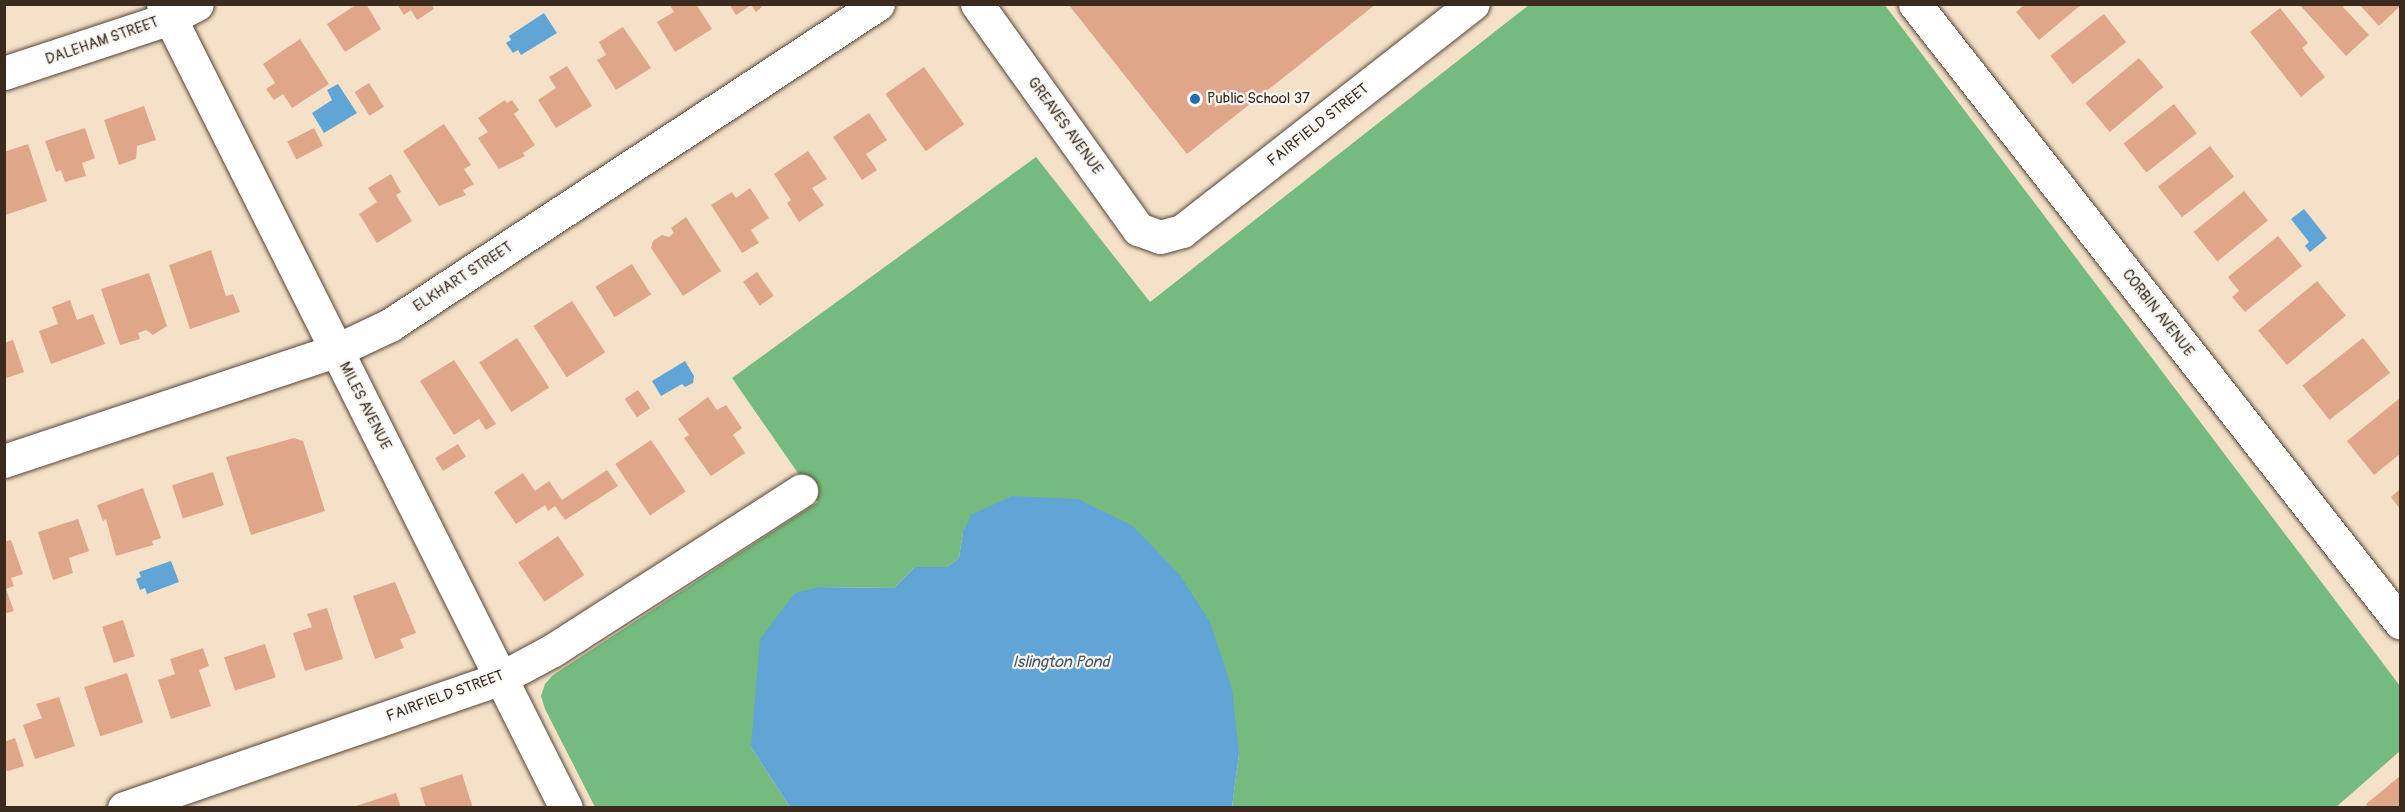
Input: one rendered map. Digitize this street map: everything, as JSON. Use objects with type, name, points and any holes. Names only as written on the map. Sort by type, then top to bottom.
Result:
[{"type":"street","name":"ELKHART STREET","points":[[4,461],[337,350],[390,325],[878,4]]},
{"type":"street","name":"GREAVES AVENUE","points":[[976,4],[1138,229],[1160,237]]},
{"type":"street","name":"FAIRFIELD STREET","points":[[1160,237],[1182,231],[1473,4]]},
{"type":"street","name":"CORBIN AVENUE","points":[[1916,4],[2400,622]]},
{"type":"street","name":"MILES AVENUE","points":[[177,9],[337,350],[566,807]]},
{"type":"street","name":"DALEHAM STREET","points":[[4,73],[177,9]]},
{"type":"street","name":"FAIRFIELD STREET","points":[[124,807],[501,678],[552,650],[801,491]]},
{"type":"green space","points":[[1884,4],[2400,686],[2400,751],[2335,808],[1232,807],[1239,754],[963,532],[959,558],[947,567],[915,567],[894,588],[819,587],[751,747],[790,807],[595,807],[545,709],[541,696],[545,684],[553,675],[818,502],[732,378],[1036,157],[1150,302],[1529,5]]},
{"type":"water","points":[[544,13],[557,33],[521,55],[518,50],[513,53],[506,43],[511,40],[509,36]]},
{"type":"water","points":[[338,84],[357,113],[324,133],[312,113],[332,100],[327,90]]},
{"type":"water","points":[[2304,209],[2327,238],[2310,252],[2305,246],[2309,242],[2291,219]]},
{"type":"water","points":[[685,361],[694,376],[693,383],[685,387],[682,384],[661,396],[652,381]]},
{"type":"water","name":"Islington Pond","points":[[1012,496],[1078,499],[1133,526],[1180,575],[1210,622],[1232,689],[1239,754],[1232,807],[790,807],[751,747],[760,639],[795,593],[819,587],[894,588],[915,567],[947,567],[959,558],[963,532],[971,515]]},
{"type":"water","points":[[171,561],[179,582],[147,594],[145,588],[140,590],[136,579],[141,577],[139,572]]},
{"type":"building","points":[[357,4],[366,4],[381,29],[345,52],[327,24]]},
{"type":"building","points":[[397,4],[432,4],[434,9],[417,20],[411,10],[404,15]]},
{"type":"building","points":[[669,4],[696,4],[712,29],[675,52],[657,22],[674,12]]},
{"type":"building","points":[[729,4],[761,4],[762,7],[756,12],[751,5],[736,15]]},
{"type":"building","name":"Public School 37","points":[[1068,4],[1376,4],[1187,154]]},
{"type":"building","points":[[2025,4],[2082,4],[2039,40],[2016,12]]},
{"type":"building","points":[[2299,4],[2346,4],[2343,7],[2369,35],[2346,56]]},
{"type":"building","points":[[2359,4],[2400,4],[2400,6],[2379,26]]},
{"type":"building","points":[[2280,8],[2308,43],[2302,48],[2325,77],[2301,97],[2250,32]]},
{"type":"building","points":[[2104,14],[2126,42],[2073,84],[2050,56]]},
{"type":"building","points":[[623,27],[651,68],[616,90],[597,60],[606,55],[599,42]]},
{"type":"building","points":[[300,39],[329,84],[292,108],[283,94],[274,100],[266,89],[275,83],[263,64]]},
{"type":"building","points":[[2139,58],[2163,87],[2110,132],[2085,103]]},
{"type":"building","points":[[567,66],[592,106],[556,128],[538,100],[556,88],[549,77]]},
{"type":"building","points":[[924,67],[964,124],[926,151],[885,94]]},
{"type":"building","points":[[369,83],[384,107],[369,116],[355,92]]},
{"type":"building","points":[[505,100],[507,103],[512,100],[519,110],[514,114],[535,145],[523,153],[525,156],[499,169],[478,138],[488,132],[478,118]]},
{"type":"building","points":[[2174,104],[2197,133],[2146,173],[2124,143]]},
{"type":"building","points":[[144,106],[156,140],[137,146],[136,159],[119,165],[104,120]]},
{"type":"building","points":[[869,113],[887,140],[866,154],[877,170],[862,180],[833,137]]},
{"type":"building","points":[[444,124],[471,165],[464,169],[474,184],[463,190],[466,195],[439,206],[403,151]]},
{"type":"building","points":[[85,128],[95,158],[82,163],[86,176],[65,182],[61,170],[56,172],[45,141]]},
{"type":"building","points":[[314,128],[323,146],[296,159],[287,142]]},
{"type":"building","points":[[28,144],[47,201],[5,215],[4,152]]},
{"type":"building","points":[[2210,146],[2234,177],[2182,217],[2158,187]]},
{"type":"building","points":[[808,151],[827,179],[812,188],[824,205],[799,222],[787,203],[791,200],[774,174]]},
{"type":"building","points":[[391,174],[401,192],[396,195],[412,221],[377,243],[359,214],[377,202],[368,188]]},
{"type":"building","points":[[750,188],[769,218],[751,230],[759,243],[742,253],[711,205],[732,192],[736,198]]},
{"type":"building","points":[[2244,191],[2268,221],[2217,261],[2193,232]]},
{"type":"building","points":[[686,217],[721,271],[683,296],[651,248],[653,241],[662,235],[669,237],[674,233],[671,228]]},
{"type":"building","points":[[2278,236],[2302,266],[2245,312],[2232,297],[2239,291],[2228,277]]},
{"type":"building","points":[[211,250],[226,296],[233,294],[240,312],[190,329],[169,265]]},
{"type":"building","points":[[632,264],[651,295],[615,317],[596,287]]},
{"type":"building","points":[[757,272],[774,296],[760,306],[743,282]]},
{"type":"building","points":[[149,273],[167,326],[153,335],[146,330],[138,333],[140,339],[120,345],[101,289]]},
{"type":"building","points":[[2317,281],[2346,315],[2287,365],[2258,330]]},
{"type":"building","points":[[70,300],[77,320],[93,314],[105,344],[51,364],[39,331],[58,324],[52,307]]},
{"type":"building","points":[[572,301],[605,352],[567,377],[533,326]]},
{"type":"building","points":[[517,338],[549,387],[511,412],[479,363]]},
{"type":"building","points":[[2363,338],[2390,373],[2329,420],[2302,385]]},
{"type":"building","points":[[13,340],[24,372],[4,379],[4,343]]},
{"type":"building","points":[[454,360],[496,424],[486,430],[479,419],[454,435],[420,381]]},
{"type":"building","points":[[638,390],[650,408],[637,417],[625,399]]},
{"type":"building","points":[[708,397],[717,410],[726,405],[742,428],[733,435],[745,453],[711,476],[684,438],[689,435],[678,419]]},
{"type":"building","points":[[2400,398],[2400,454],[2374,475],[2347,441]]},
{"type":"building","points":[[294,438],[303,441],[325,511],[251,535],[226,457]]},
{"type":"building","points":[[651,440],[686,491],[650,515],[615,464]]},
{"type":"building","points":[[458,444],[466,457],[443,471],[435,458]]},
{"type":"building","points":[[607,470],[618,486],[565,520],[555,506],[548,511],[545,505],[516,524],[494,492],[523,473],[535,491],[549,481],[562,500]]},
{"type":"building","points":[[213,472],[224,505],[183,519],[172,485]]},
{"type":"building","points":[[143,488],[161,538],[152,541],[153,545],[116,556],[106,519],[103,521],[97,505]]},
{"type":"building","points":[[2400,489],[2400,509],[2391,497]]},
{"type":"building","points":[[78,519],[89,551],[69,558],[73,573],[53,580],[38,532]]},
{"type":"building","points":[[558,536],[584,575],[544,602],[518,563]]},
{"type":"building","points":[[11,540],[23,574],[11,578],[14,586],[6,589],[14,611],[4,614],[4,542]]},
{"type":"building","points":[[395,582],[416,633],[400,639],[404,648],[375,659],[353,596]]},
{"type":"building","points":[[327,608],[343,659],[305,671],[293,633],[312,627],[307,614]]},
{"type":"building","points":[[123,620],[135,656],[114,663],[102,627]]},
{"type":"building","points":[[265,644],[276,677],[235,691],[224,657]]},
{"type":"building","points":[[203,648],[209,666],[199,670],[211,706],[171,719],[158,680],[175,674],[170,659]]},
{"type":"building","points":[[127,673],[143,722],[100,736],[84,687]]},
{"type":"building","points":[[59,697],[75,746],[35,759],[23,725],[42,718],[36,704]]},
{"type":"building","points":[[15,738],[24,766],[4,770],[4,742]]},
{"type":"building","points":[[462,774],[473,808],[426,808],[420,788]]},
{"type":"building","points":[[2400,776],[2400,808],[2369,808],[2366,804]]},
{"type":"building","points":[[396,793],[401,808],[353,808],[353,807]]},
{"type":"place","name":"Public School 37","points":[[1195,99]]}]
